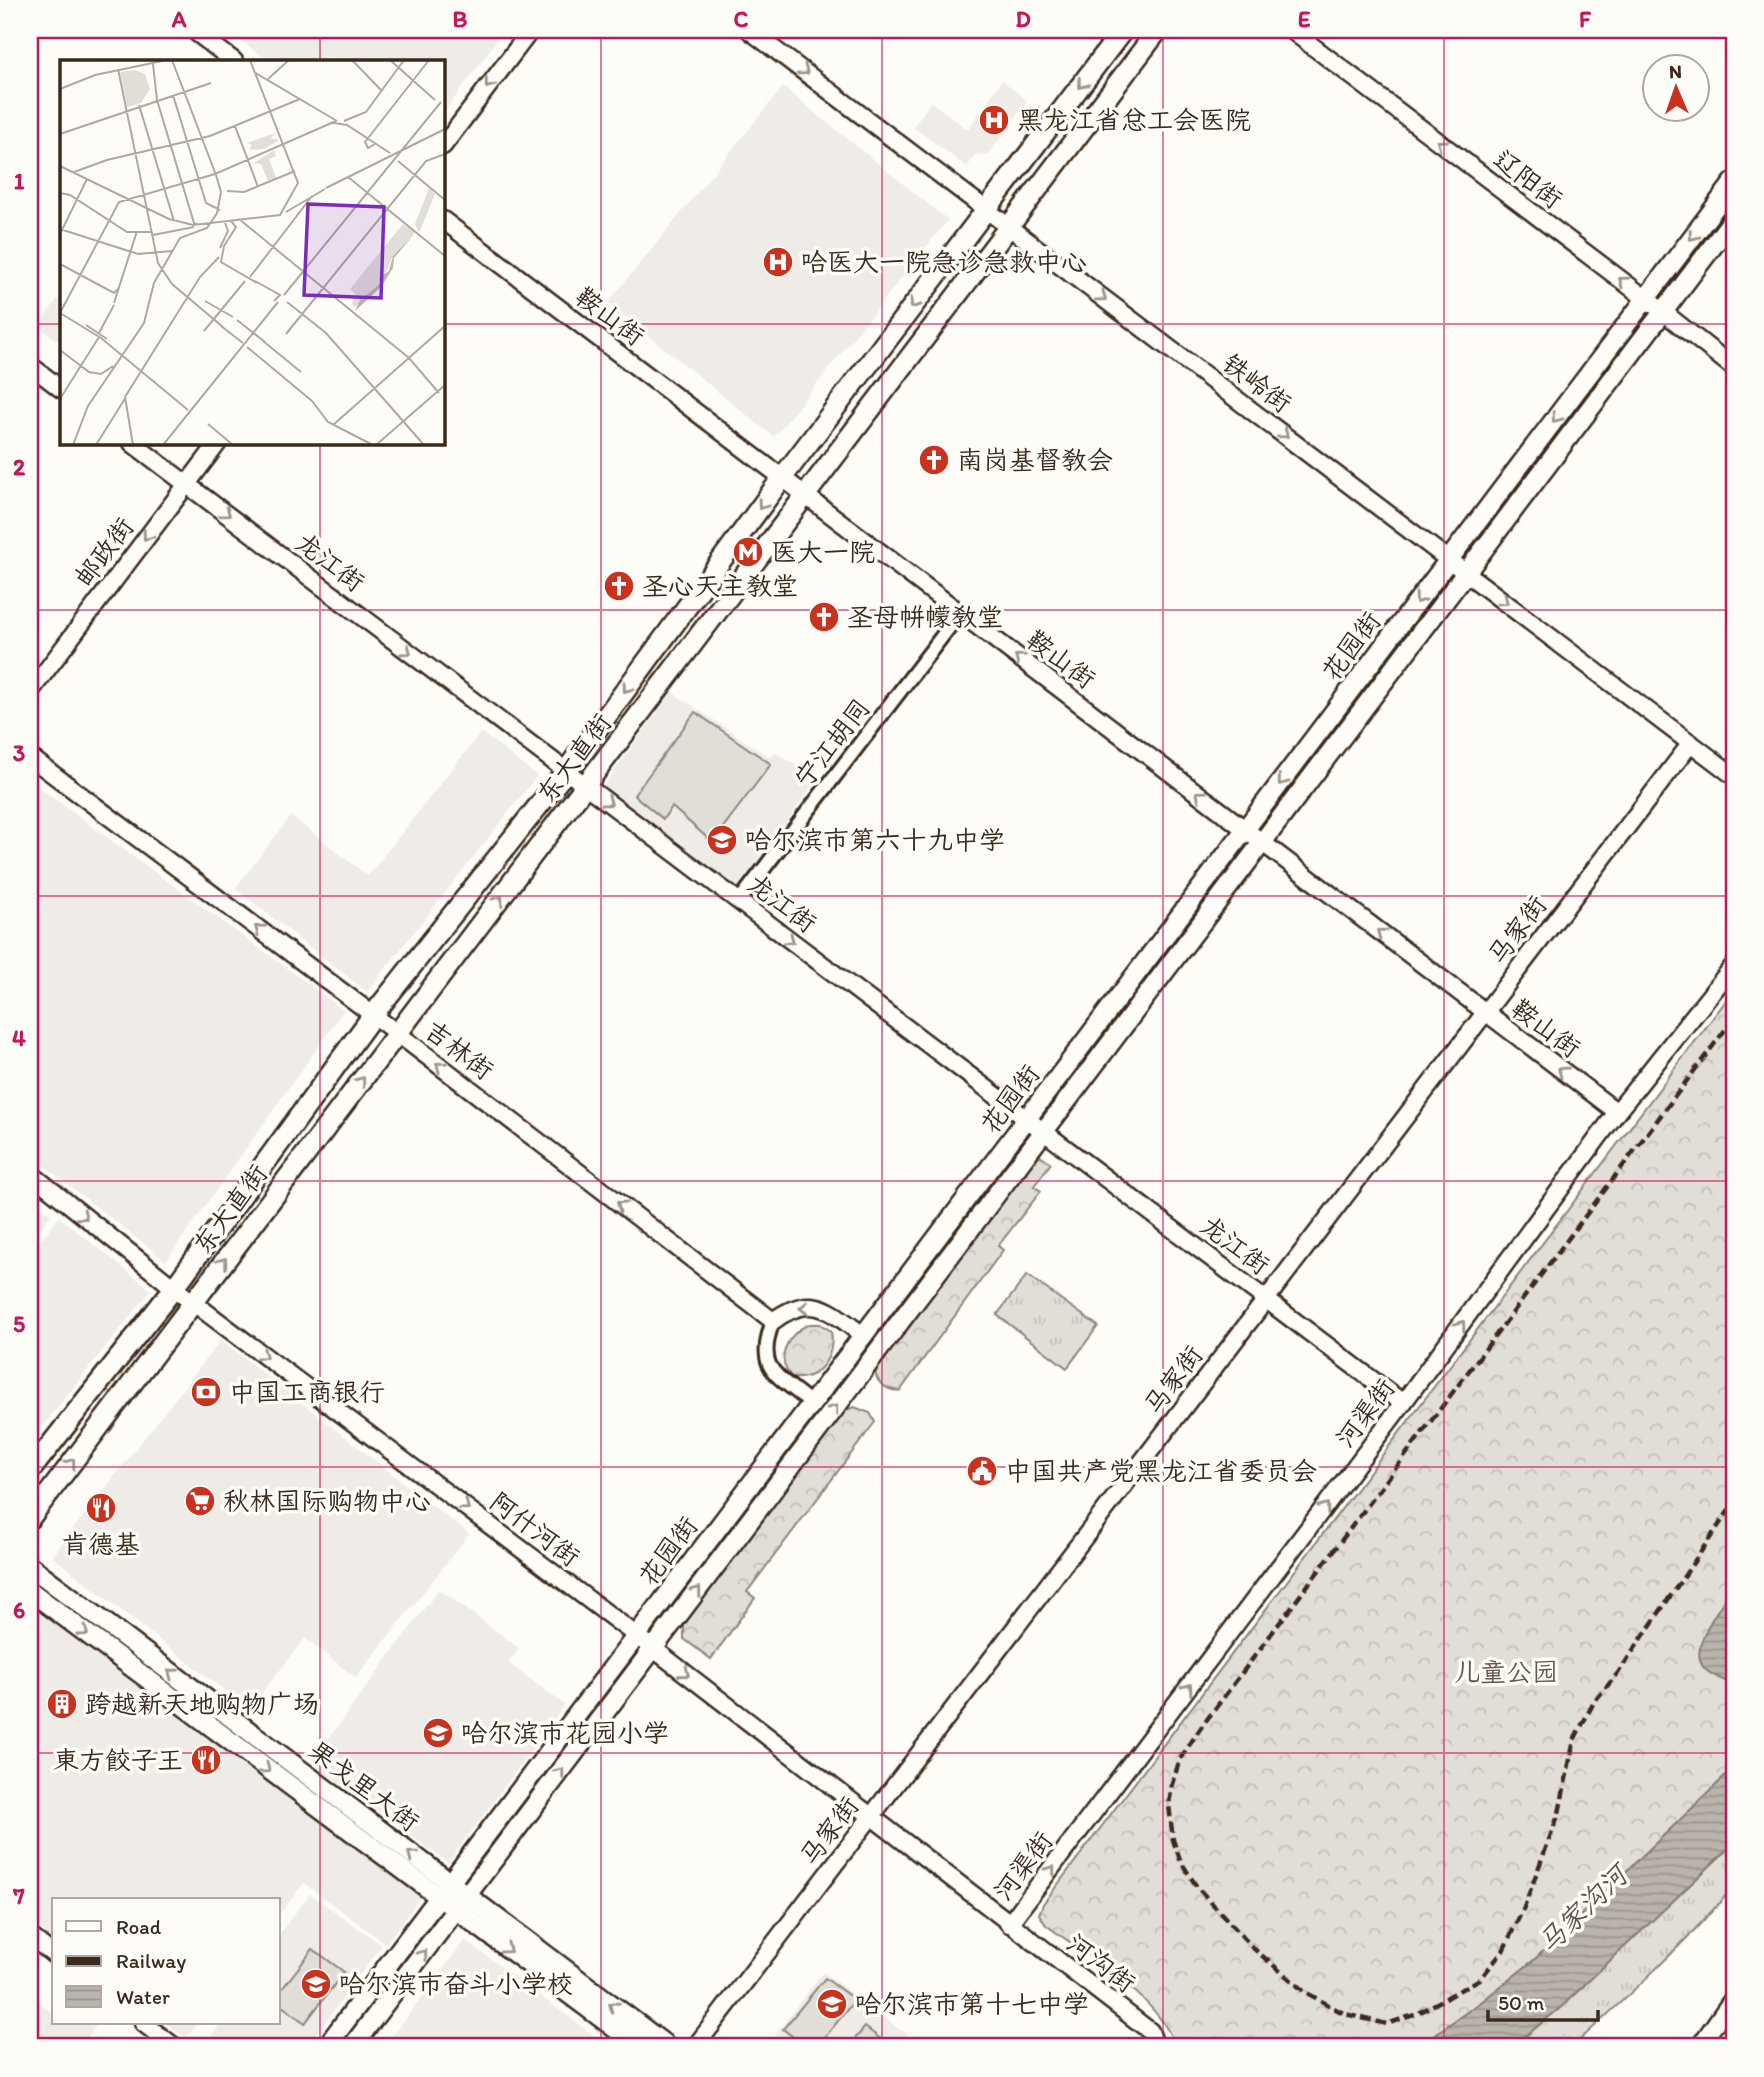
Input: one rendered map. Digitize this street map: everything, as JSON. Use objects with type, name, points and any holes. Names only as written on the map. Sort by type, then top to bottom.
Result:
[{"type":"main road","name":"东大直街","points":[[30,1471],[173,1288],[373,1015],[566,771],[782,478],[1123,30]]},
{"type":"main road","name":"东大直街","points":[[30,1518],[1158,30]]},
{"type":"main road","name":"花园街","points":[[326,2047],[1734,182]]},
{"type":"main road","name":"花园街","points":[[352,2047],[1734,218]]},
{"type":"main road","name":"果戈里大街","points":[[30,1566],[449,1883],[461,1904],[640,2047]]},
{"type":"main road","name":"果戈里大街","points":[[30,1591],[438,1898],[461,1904],[667,2047]]},
{"type":"street","points":[[193,30],[233,60]]},
{"type":"street","points":[[444,145],[531,30]]},
{"type":"street","name":"铁岭街","points":[[749,30],[1734,776]]},
{"type":"street","name":"辽阳街","points":[[1291,30],[1663,312],[1734,369]]},
{"type":"street","name":"鞍山街","points":[[444,221],[1617,1112]]},
{"type":"street","points":[[30,366],[60,388]]},
{"type":"street","name":"龙江街","points":[[133,444],[1403,1403]]},
{"type":"street","name":"邮政街","points":[[30,692],[217,444]]},
{"type":"street","name":"宁江胡同","points":[[739,901],[960,613]]},
{"type":"street","name":"马家街","points":[[695,2047],[1691,743]]},
{"type":"street","name":"吉林街","points":[[30,757],[773,1321]]},
{"type":"street","name":"河渠街","points":[[1009,1924],[1403,1403],[1617,1112],[1734,965]]},
{"type":"street","name":"阿什河街","points":[[30,1174],[173,1288],[636,1636],[1009,1924]]},
{"type":"street","points":[[812,1404],[773,1373],[766,1357],[766,1339],[773,1321],[790,1309],[816,1307],[827,1309],[864,1336]]},
{"type":"street","name":"河沟街","points":[[1009,1924],[1150,2031],[1156,2047]]},
{"type":"street","points":[[30,1936],[52,1953]]},
{"type":"street","points":[[1699,2047],[1734,1997]]},
{"type":"street","points":[[144,2024],[175,2047]]},
{"type":"shaded area","points":[[226,30],[504,30],[444,113],[444,60],[268,60]]},
{"type":"shaded area","name":"黑龙江省总工会医院","points":[[1002,80],[1027,101],[987,156],[976,154],[967,167],[913,127],[931,102],[968,130]]},
{"type":"shaded area","name":"哈医大一院急诊急救中心","points":[[783,87],[948,220],[774,437],[608,303]]},
{"type":"shaded area","points":[[60,296],[60,342],[38,326]]},
{"type":"shaded area","name":"哈尔滨市第六十九中学","points":[[672,692],[769,757],[775,752],[817,779],[738,891],[602,788]]},
{"type":"shaded area","points":[[481,732],[537,776],[367,992],[235,888],[291,816],[368,876]]},
{"type":"shaded area","points":[[30,781],[344,1010],[166,1261],[30,1155]]},
{"type":"shaded area","points":[[30,1197],[51,1214],[30,1242]]},
{"type":"shaded area","points":[[59,1217],[151,1290],[30,1442],[30,1254]]},
{"type":"shaded area","points":[[221,1340],[469,1534],[356,1678],[305,1638],[249,1710],[52,1556]]},
{"type":"shaded area","name":"哈尔滨市花园小学","points":[[439,1589],[519,1648],[508,1663],[565,1705],[448,1863],[311,1762]]},
{"type":"shaded area","points":[[30,1605],[421,1897],[386,1944],[304,1883],[280,1913],[280,1898],[52,1898],[52,1938],[30,1921]]},
{"type":"shaded area","name":"哈尔滨市奋斗小学校","points":[[310,1894],[382,1945],[307,2047],[209,2047],[205,2044],[220,2024],[280,2024],[280,1932]]},
{"type":"shaded area","points":[[465,1940],[609,2047],[384,2047]]},
{"type":"shaded area","name":"哈尔滨市第十七中学","points":[[823,1972],[923,2047],[779,2047],[783,2042],[775,2035]]},
{"type":"shaded area","points":[[30,1996],[52,2012],[52,2024],[97,2024],[81,2047],[30,2047]]},
{"type":"shaded area","points":[[167,2024],[197,2024],[186,2038]]},
{"type":"green space","points":[[695,712],[771,764],[712,842],[672,807],[663,819],[634,795]]},
{"type":"green space","name":"儿童公园","points":[[1734,990],[1734,1768],[1534,1960],[1480,2003],[1417,2047],[1175,2047],[1155,2011],[1139,1995],[1046,1925],[1039,1914],[1043,1904]]},
{"type":"green space","points":[[1039,1155],[1051,1163],[1034,1186],[1041,1191],[998,1246],[1003,1250],[900,1391],[883,1386],[875,1371],[1027,1157]]},
{"type":"green space","points":[[1027,1275],[1098,1326],[1067,1368],[997,1315]]},
{"type":"green space","points":[[810,1324],[820,1324],[831,1331],[831,1349],[824,1365],[818,1371],[803,1378],[793,1378],[784,1363],[786,1347],[795,1333]]},
{"type":"green space","points":[[854,1407],[870,1413],[875,1422],[747,1592],[755,1598],[711,1659],[684,1639],[684,1624],[842,1412]]},
{"type":"green space","points":[[1734,1843],[1734,1886],[1676,1949],[1593,2028],[1572,2047],[1512,2047],[1560,2008]]},
{"type":"green space","points":[[313,1949],[344,1972],[305,2023],[280,2004],[280,1991]]},
{"type":"green space","points":[[825,1978],[855,2000],[817,2047],[806,2047],[783,2029]]},
{"type":"green space","points":[[865,2027],[891,2047],[848,2047]]},
{"type":"water","points":[[1734,1585],[1734,1685],[1705,1669],[1700,1660],[1700,1650],[1708,1627]]},
{"type":"water","points":[[1734,1768],[1734,1843],[1560,2008],[1512,2047],[1417,2047],[1480,2003],[1534,1960]]},
{"type":"railway","points":[[1734,1018],[1202,1726],[1180,1759],[1169,1805],[1173,1840],[1181,1862],[1197,1887],[1253,1948],[1305,1992],[1345,2014],[1387,2024],[1417,2014],[1480,1979],[1503,1951],[1524,1907],[1559,1813],[1574,1740],[1594,1702],[1618,1673],[1734,1503]]},
{"type":"place","name":"黑龙江省总工会医院","points":[[994,120]]},
{"type":"place","name":"哈医大一院急诊急救中心","points":[[778,262]]},
{"type":"place","name":"南岗基督教会","points":[[934,460]]},
{"type":"place","name":"医大一院","points":[[748,552]]},
{"type":"place","name":"圣心天主教堂","points":[[619,586]]},
{"type":"place","name":"圣母帡幪教堂","points":[[824,617]]},
{"type":"place","name":"哈尔滨市第六十九中学","points":[[722,840]]},
{"type":"place","name":"中国工商银行","points":[[206,1392]]},
{"type":"place","name":"中国共产党黑龙江省委员会","points":[[982,1471]]},
{"type":"place","name":"秋林国际购物中心","points":[[200,1501]]},
{"type":"place","name":"肯德基","points":[[101,1508]]},
{"type":"place","name":"跨越新天地购物广场","points":[[62,1704]]},
{"type":"place","name":"哈尔滨市花园小学","points":[[438,1733]]},
{"type":"place","name":"東方餃子王","points":[[206,1760]]},
{"type":"place","name":"哈尔滨市奋斗小学校","points":[[316,1984]]},
{"type":"place","name":"哈尔滨市第十七中学","points":[[832,2004]]},
{"type":"water label","name":"马家沟河","points":[[1582,1909]]}]
